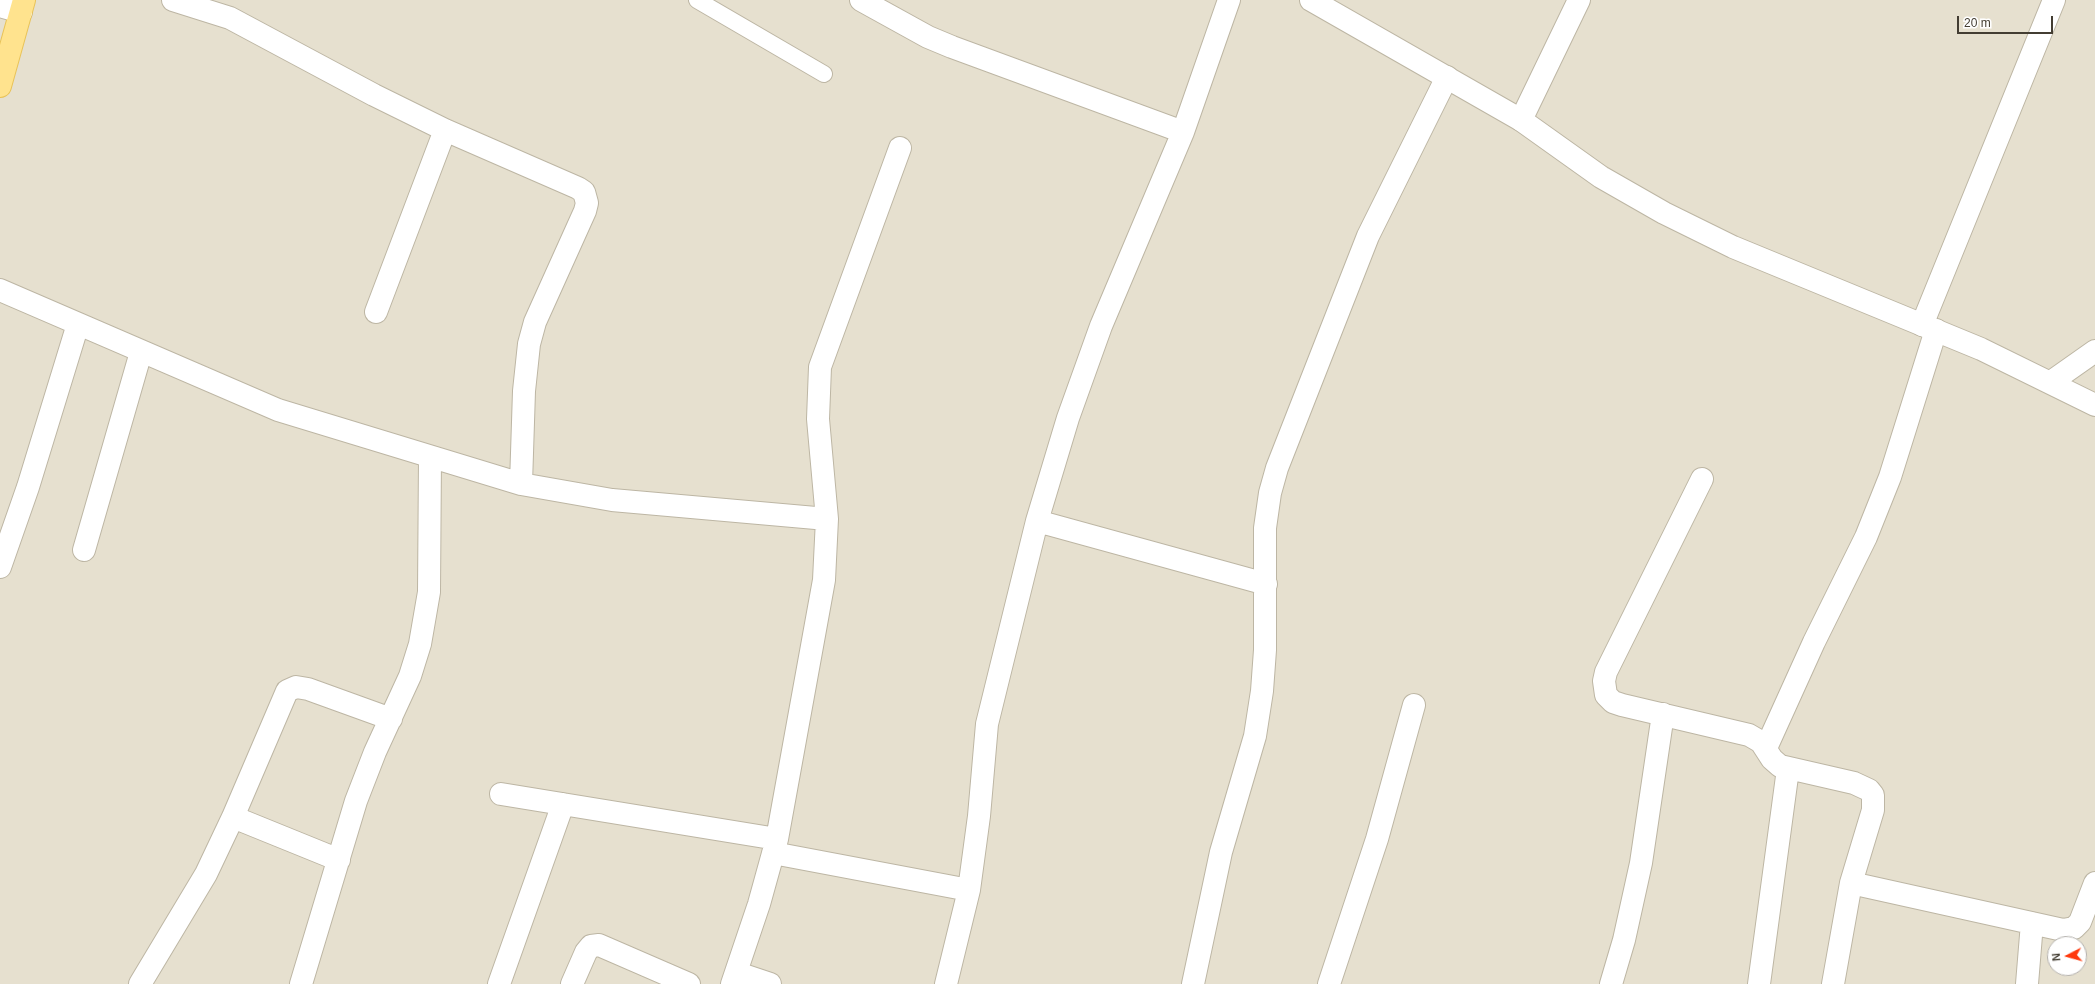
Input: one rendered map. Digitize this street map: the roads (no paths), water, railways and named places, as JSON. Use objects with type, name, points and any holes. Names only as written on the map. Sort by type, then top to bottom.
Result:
[{"type":"main road","points":[[0,86],[22,6]]},
{"type":"street","points":[[173,0],[230,18],[374,95],[444,130],[578,188],[586,197],[585,211],[535,322],[530,344],[524,391],[521,484]]},
{"type":"street","points":[[861,0],[928,37],[952,47],[1183,132]]},
{"type":"street","points":[[946,984],[969,890],[979,816],[987,724],[1002,658],[1037,521],[1068,418],[1101,326],[1183,132],[1229,0]]},
{"type":"street","points":[[1521,120],[1579,0]]},
{"type":"street","points":[[1766,748],[1866,537],[1890,477],[1929,328],[2054,0]]},
{"type":"street","points":[[1315,1],[1521,120],[1601,177],[1664,213],[1733,248],[1929,328],[2052,382],[2095,406]]},
{"type":"street","points":[[0,6],[22,6]]},
{"type":"street","points":[[1193,984],[1221,852],[1255,736],[1262,691],[1265,650],[1265,528],[1270,493],[1277,468],[1368,236],[1447,77]]},
{"type":"street","points":[[376,312],[444,130]]},
{"type":"street","points":[[770,984],[734,979],[759,904],[775,846],[824,580],[827,519],[818,420],[820,367],[900,148]]},
{"type":"street","points":[[0,290],[278,410],[521,484],[612,500],[827,519]]},
{"type":"street","points":[[0,567],[28,487],[78,324]]},
{"type":"street","points":[[84,550],[141,352]]},
{"type":"street","points":[[2052,382],[2095,352]]},
{"type":"street","points":[[301,984],[356,801],[375,752],[410,676],[420,644],[428,599],[430,561],[430,457]]},
{"type":"street","points":[[1702,479],[1606,672],[1604,681],[1606,695],[1613,702],[1749,735],[1761,742],[1775,763],[1788,769],[1864,786],[1872,795],[1872,810],[1851,883],[1833,984]]},
{"type":"street","points":[[1037,521],[1266,584]]},
{"type":"street","points":[[140,984],[206,874],[233,817],[283,698],[290,688],[301,687],[308,689],[391,720]]},
{"type":"street","points":[[1329,984],[1376,839],[1414,705]]},
{"type":"street","points":[[1611,984],[1624,940],[1641,863],[1663,714]]},
{"type":"street","points":[[1759,984],[1788,769]]},
{"type":"street","points":[[502,794],[564,804],[775,846],[969,890]]},
{"type":"street","points":[[499,984],[564,804]]},
{"type":"street","points":[[233,817],[338,860]]},
{"type":"street","points":[[1851,883],[2063,930],[2078,926],[2084,915],[2095,883]]},
{"type":"street","points":[[2026,984],[2032,923]]},
{"type":"street","points":[[572,984],[586,952],[591,946],[599,945],[689,984]]},
{"type":"lane","points":[[697,0],[824,74]]}]
